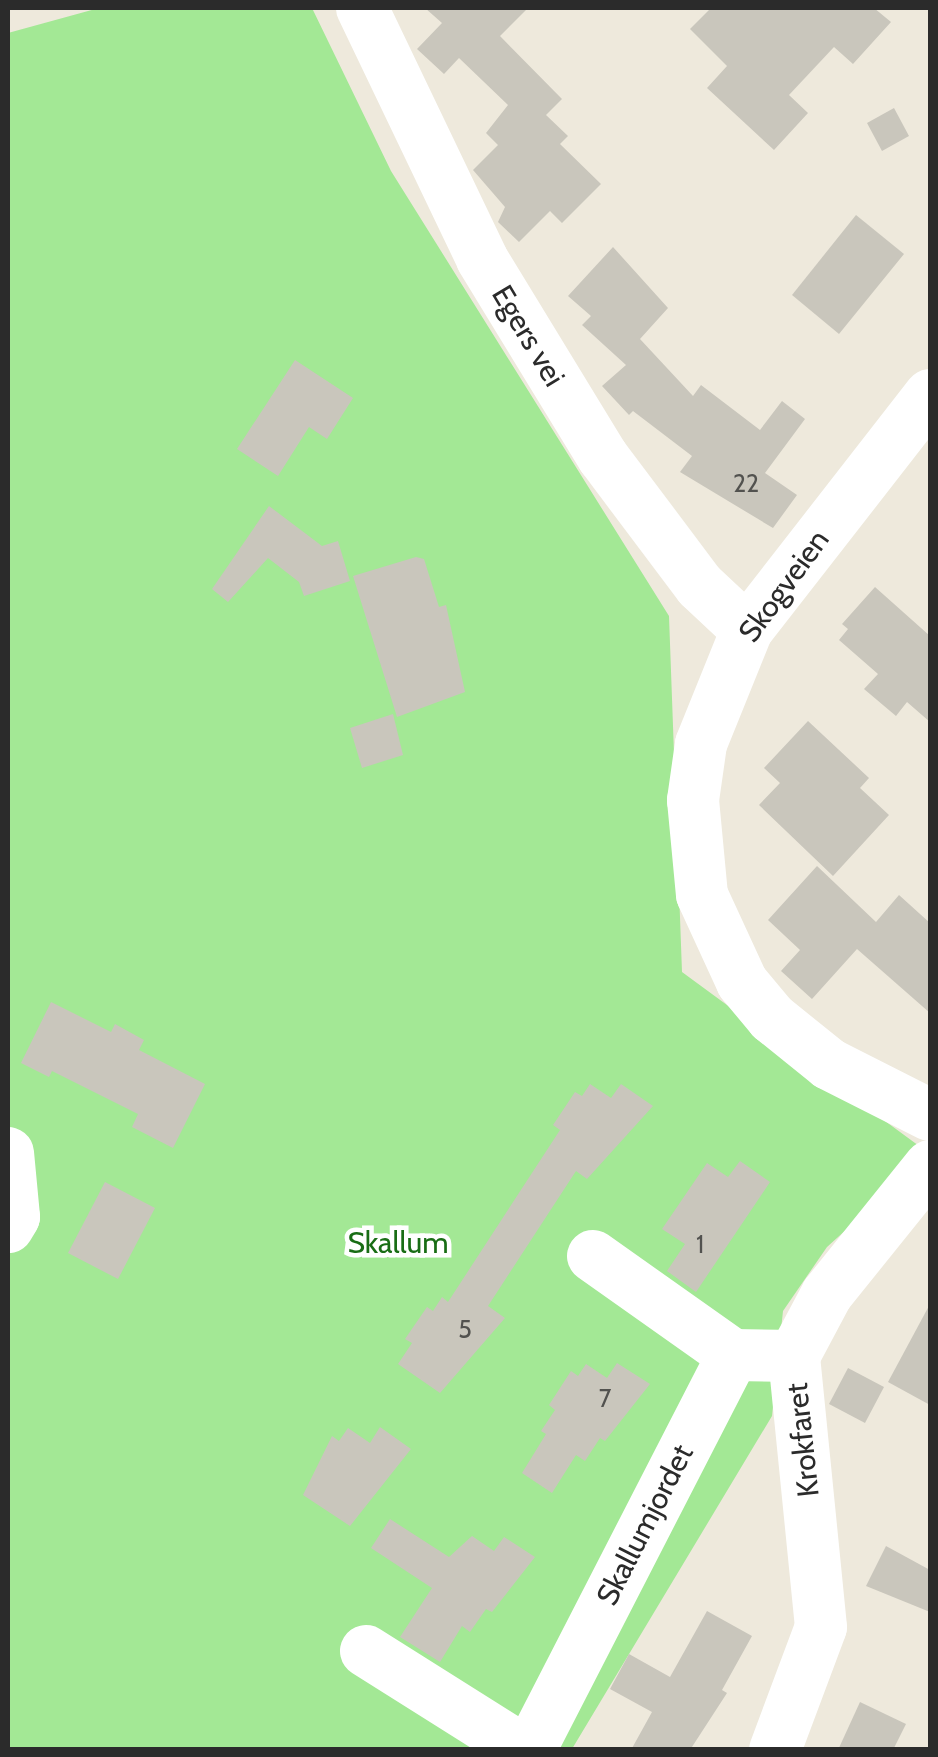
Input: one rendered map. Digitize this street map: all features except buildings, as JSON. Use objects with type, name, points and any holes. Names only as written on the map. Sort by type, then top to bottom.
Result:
[{"type":"street","name":"Egers vei","points":[[362,8],[482,260],[593,442],[700,586],[747,630]]},
{"type":"street","name":"Skogveien","points":[[930,395],[747,630],[700,744],[694,800],[702,895],[716,933],[772,1018],[830,1064],[930,1115]]},
{"type":"street","points":[[8,1153],[11,1222]]},
{"type":"street","name":"Krokfaret","points":[[775,1750],[821,1627],[794,1356],[826,1294],[930,1166]]},
{"type":"street","points":[[593,1256],[733,1355],[794,1356]]},
{"type":"street","name":"Skallumjordet","points":[[527,1750],[733,1355]]},
{"type":"street","points":[[366,1651],[527,1750]]},
{"type":"green space","name":"Skallum","points":[[99,8],[312,8],[391,171],[669,616],[682,972],[930,1154],[827,1247],[783,1311],[772,1416],[572,1749],[8,1749],[8,33]]}]
